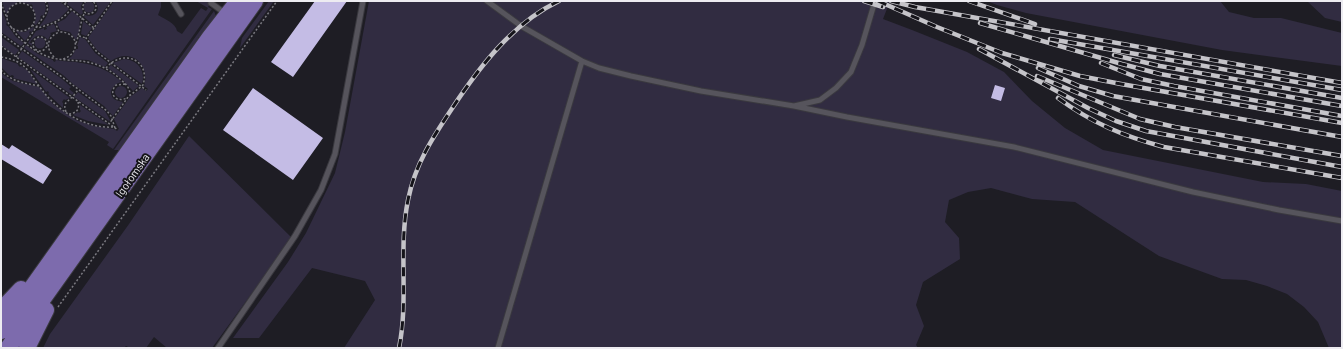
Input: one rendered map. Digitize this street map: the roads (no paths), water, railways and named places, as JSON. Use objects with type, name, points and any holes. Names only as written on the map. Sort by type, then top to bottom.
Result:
[{"type":"main road","name":"Igołomska","points":[[1,331],[157,111],[238,1]]},
{"type":"main road","name":"Igołomska","points":[[8,348],[255,1]]},
{"type":"main road","points":[[1,310],[73,231]]},
{"type":"main road","points":[[27,348],[45,311],[87,239]]},
{"type":"lane","points":[[173,1],[181,14]]},
{"type":"lane","points":[[218,348],[295,236],[321,190],[335,154],[363,1]]},
{"type":"lane","points":[[487,1],[521,26],[582,61],[599,68],[701,91],[794,106],[1014,147],[1193,192],[1279,210],[1342,221]]},
{"type":"lane","points":[[794,106],[820,100],[836,88],[851,72],[862,45],[875,1]]},
{"type":"lane","points":[[211,3],[227,15]]},
{"type":"lane","points":[[498,348],[582,61]]},
{"type":"railway","points":[[399,348],[402,330],[404,293],[403,255],[405,218],[411,187],[420,163],[446,118],[474,76],[486,61],[512,33],[542,10],[559,1]]},
{"type":"railway","points":[[864,1],[883,7]]},
{"type":"railway","points":[[878,1],[1002,53],[1080,76],[1342,123]]},
{"type":"railway","points":[[891,1],[915,7],[1342,83]]},
{"type":"railway","points":[[969,1],[1035,24]]},
{"type":"railway","points":[[980,23],[1160,74],[1342,106]]},
{"type":"railway","points":[[1050,39],[1342,90]]},
{"type":"railway","points":[[979,49],[1088,108],[1116,121],[1146,131],[1342,167]]},
{"type":"railway","points":[[1114,55],[1160,66],[1342,98]]},
{"type":"railway","points":[[1101,63],[1141,79],[1342,116]]},
{"type":"railway","points":[[1038,68],[1079,86],[1113,96],[1342,137]]},
{"type":"railway","points":[[1037,76],[1140,119],[1175,127],[1342,156]]},
{"type":"railway","points":[[1058,98],[1083,115],[1108,128],[1164,147],[1342,178]]}]
